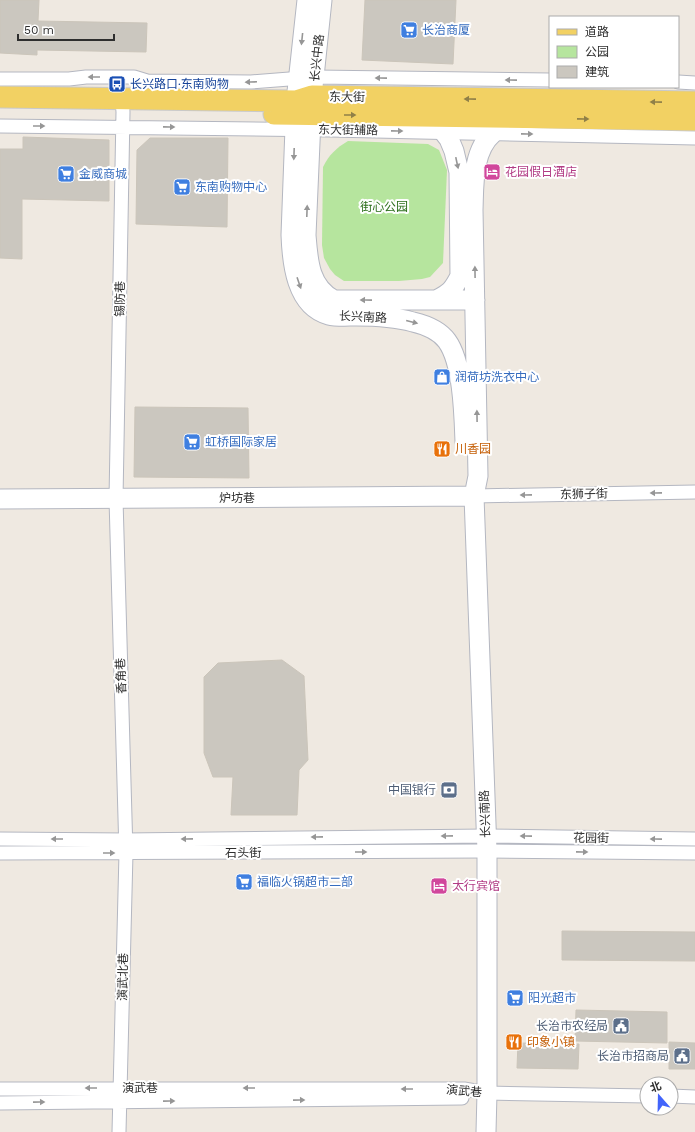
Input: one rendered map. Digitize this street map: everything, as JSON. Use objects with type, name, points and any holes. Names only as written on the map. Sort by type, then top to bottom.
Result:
[{"type":"main road","name":"长兴中路","points":[[304,105],[306,0]]},
{"type":"main road","name":"长兴中路","points":[[304,105],[322,0]]},
{"type":"main road","name":"东大街","points":[[0,97],[122,112]]},
{"type":"main road","name":"东大街","points":[[0,112],[122,112],[304,105],[695,102]]},
{"type":"main road","name":"东大街","points":[[304,105],[438,124],[517,118],[695,120]]},
{"type":"main road","name":"长兴南路","points":[[304,105],[306,235],[310,268],[314,280],[320,290],[326,296],[334,300],[475,300]]},
{"type":"main road","name":"长兴南路","points":[[304,105],[290,235],[292,256],[300,288],[308,301],[317,309],[329,315],[377,316],[402,319],[436,330],[447,341],[455,359],[461,385],[467,476],[474,496]]},
{"type":"main road","name":"长兴南路","points":[[486,1132],[486,843],[474,496],[478,476],[473,210],[474,174],[480,152],[486,141],[493,133],[517,118]]},
{"type":"main road","points":[[436,300],[447,295],[454,288],[460,276],[459,172],[454,151],[438,124]]},
{"type":"main road","name":"炉坊巷","points":[[0,499],[474,496]]},
{"type":"street","points":[[0,79],[134,77],[147,81],[251,82],[304,105]]},
{"type":"street","points":[[0,126],[122,112],[304,105],[549,80]]},
{"type":"street","points":[[679,82],[695,83]]},
{"type":"street","name":"锡防巷","points":[[116,499],[122,112]]},
{"type":"street","points":[[438,124],[493,133],[695,138]]},
{"type":"street","name":"东狮子街","points":[[474,496],[695,492]]},
{"type":"street","name":"香角巷","points":[[116,499],[126,853]]},
{"type":"street","name":"石头街","points":[[0,839],[486,843]]},
{"type":"street","name":"花园街","points":[[486,843],[695,839]]},
{"type":"street","name":"花园街","points":[[486,843],[695,853]]},
{"type":"street","name":"石头街","points":[[0,853],[126,853],[486,843]]},
{"type":"street","name":"演武北巷","points":[[119,1132],[126,853]]},
{"type":"street","name":"演武巷","points":[[0,1089],[464,1089],[487,1093]]},
{"type":"street","points":[[487,1093],[639,1096]]},
{"type":"street","name":"演武巷","points":[[0,1103],[460,1098],[487,1093]]},
{"type":"street","points":[[679,1096],[695,1096]]},
{"type":"green space","name":"街心公园","points":[[348,141],[428,144],[439,150],[447,170],[443,263],[430,277],[399,281],[344,281],[335,275],[330,269],[324,258],[322,245],[323,167],[333,152]]},
{"type":"building","points":[[0,0],[39,0],[38,21],[147,23],[146,52],[37,50],[37,55],[0,53]]},
{"type":"building","name":"长治商厦","points":[[365,0],[456,0],[453,64],[362,60]]},
{"type":"building","name":"金威商城","points":[[23,137],[109,140],[109,201],[22,199],[22,259],[0,258],[0,149],[23,149]]},
{"type":"building","name":"东南购物中心","points":[[150,138],[228,138],[227,227],[136,224],[137,150]]},
{"type":"building","name":"虹桥国际家居","points":[[135,407],[248,408],[249,478],[134,477]]},
{"type":"building","points":[[282,660],[304,676],[308,760],[299,770],[297,815],[231,815],[233,777],[213,777],[204,753],[204,677],[218,663]]},
{"type":"building","points":[[562,931],[695,932],[695,961],[562,960]]},
{"type":"building","name":"长治市农经局","points":[[576,1010],[667,1012],[667,1043],[575,1041]]},
{"type":"building","name":"长治市招商局","points":[[669,1042],[695,1043],[695,1069],[669,1069]]},
{"type":"building","points":[[518,1043],[579,1044],[578,1069],[517,1068]]},
{"type":"place","name":"长治商厦","points":[[409,30]]},
{"type":"place","name":"长兴路口·东南购物","points":[[117,84]]},
{"type":"place","name":"花园假日酒店","points":[[492,172]]},
{"type":"place","name":"金威商城","points":[[66,174]]},
{"type":"place","name":"东南购物中心","points":[[182,187]]},
{"type":"place","name":"润荷坊洗衣中心","points":[[442,377]]},
{"type":"place","name":"虹桥国际家居","points":[[192,442]]},
{"type":"place","name":"川香园","points":[[442,449]]},
{"type":"place","name":"中国银行","points":[[449,790]]},
{"type":"place","name":"福临火锅超市二部","points":[[244,882]]},
{"type":"place","name":"太行宾馆","points":[[439,886]]},
{"type":"place","name":"阳光超市","points":[[515,998]]},
{"type":"place","name":"长治市农经局","points":[[621,1026]]},
{"type":"place","name":"印象小镇","points":[[514,1042]]},
{"type":"place","name":"长治市招商局","points":[[682,1056]]}]
